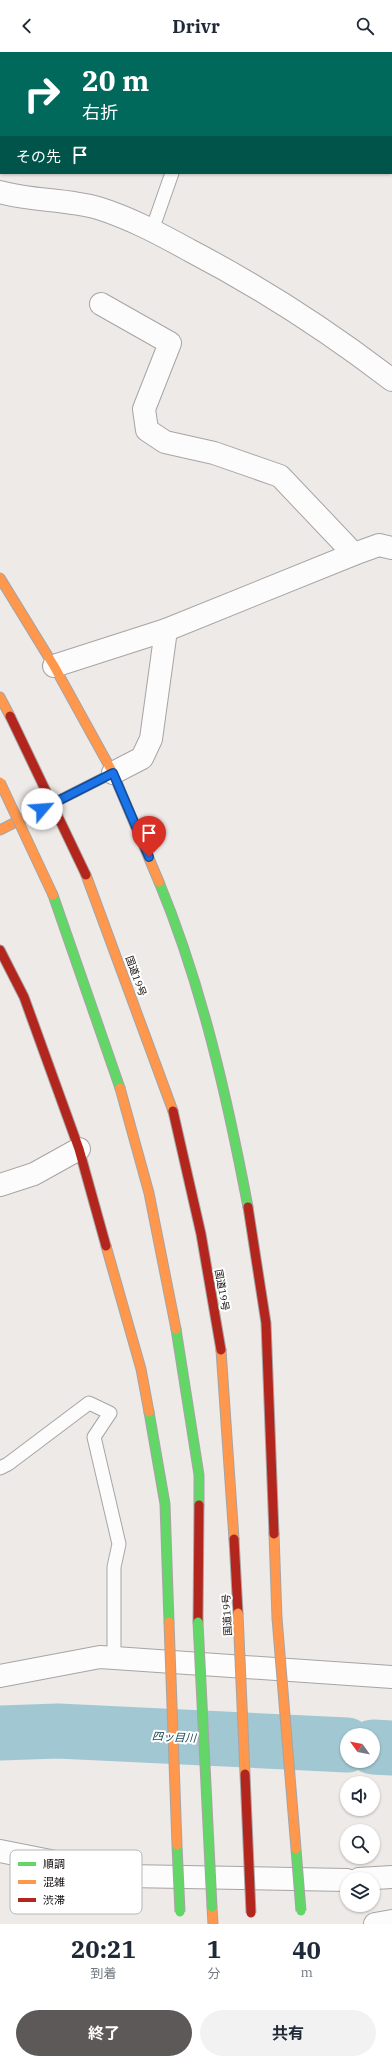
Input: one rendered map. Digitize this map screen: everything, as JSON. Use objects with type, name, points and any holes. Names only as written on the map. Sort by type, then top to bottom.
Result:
[{"type":"main road","points":[[0,578],[54,666],[113,773],[166,899],[202,1006],[232,1118],[250,1218],[266,1323],[277,1618],[302,1914]]},
{"type":"main road","name":"国道19号","points":[[0,697],[86,875],[171,1101],[201,1234],[223,1361],[238,1613],[251,1924]]},
{"type":"main road","points":[[0,830],[113,773]]},
{"type":"main road","points":[[0,782],[53,895],[118,1080],[150,1193],[171,1299],[199,1476],[198,1622],[213,1924]]},
{"type":"main road","points":[[0,950],[24,997],[79,1149],[141,1369],[165,1504],[168,1622],[180,1924]]},
{"type":"street","points":[[0,192],[72,202],[99,209],[152,230],[243,278],[305,318],[392,380]]},
{"type":"street","points":[[101,304],[170,343],[144,410],[147,430],[165,442],[214,454],[280,476],[354,554]]},
{"type":"street","points":[[54,666],[166,630],[354,554],[379,546],[392,548]]},
{"type":"street","points":[[113,773],[142,758],[151,739],[166,630]]},
{"type":"street","points":[[0,1185],[34,1174],[79,1149]]},
{"type":"street","points":[[0,1676],[100,1657],[392,1677]]},
{"type":"street","points":[[0,1851],[10,1853]]},
{"type":"street","points":[[142,1876],[340,1880]]},
{"type":"street","points":[[380,1878],[392,1877]]},
{"type":"street","points":[[375,1924],[392,1921]]},
{"type":"lane","points":[[152,230],[172,174]]},
{"type":"lane","points":[[0,1468],[8,1464],[89,1403],[110,1413],[94,1437],[119,1544],[114,1567],[114,1658]]},
{"type":"waterway","name":"四ッ目川","points":[[0,1733],[58,1731],[340,1745]]},
{"type":"waterway","name":"四ッ目川","points":[[380,1747],[392,1748]]},
{"type":"traffic: fast","points":[[159,882],[188,961],[212,1042],[248,1207]]},
{"type":"traffic: fast","points":[[53,895],[120,1088]]},
{"type":"traffic: fast","points":[[176,1329],[199,1475],[199,1505]]},
{"type":"traffic: fast","points":[[149,1412],[165,1504],[169,1622]]},
{"type":"traffic: fast","points":[[198,1622],[212,1907]]},
{"type":"traffic: fast","points":[[177,1845],[180,1912]]},
{"type":"traffic: fast","points":[[296,1849],[301,1911]]},
{"type":"traffic: slow","points":[[0,578],[54,666],[113,773],[159,882]]},
{"type":"traffic: slow","points":[[0,697],[10,716]]},
{"type":"traffic: slow","points":[[0,830],[113,773]]},
{"type":"traffic: slow","points":[[0,782],[53,895]]},
{"type":"traffic: slow","points":[[86,875],[173,1111]]},
{"type":"traffic: slow","points":[[120,1088],[149,1193],[176,1329]]},
{"type":"traffic: slow","points":[[106,1246],[141,1369],[149,1412]]},
{"type":"traffic: slow","points":[[221,1350],[234,1539]]},
{"type":"traffic: slow","points":[[274,1534],[277,1618]]},
{"type":"traffic: slow","points":[[238,1613],[245,1774]]},
{"type":"traffic: slow","points":[[277,1618],[296,1849]]},
{"type":"traffic: slow","points":[[169,1622],[177,1845]]},
{"type":"traffic: slow","points":[[212,1907],[213,1924]]},
{"type":"traffic: jam","points":[[10,716],[86,875]]},
{"type":"traffic: jam","points":[[0,950],[24,997],[79,1149],[106,1246]]},
{"type":"traffic: jam","points":[[173,1111],[201,1234],[221,1350]]},
{"type":"traffic: jam","points":[[248,1207],[266,1323],[274,1534]]},
{"type":"traffic: jam","points":[[198,1622],[199,1505]]},
{"type":"traffic: jam","points":[[234,1539],[238,1613]]},
{"type":"traffic: jam","points":[[245,1774],[251,1913]]},
{"type":"route","points":[[42,809],[113,773],[149,857]]}]
